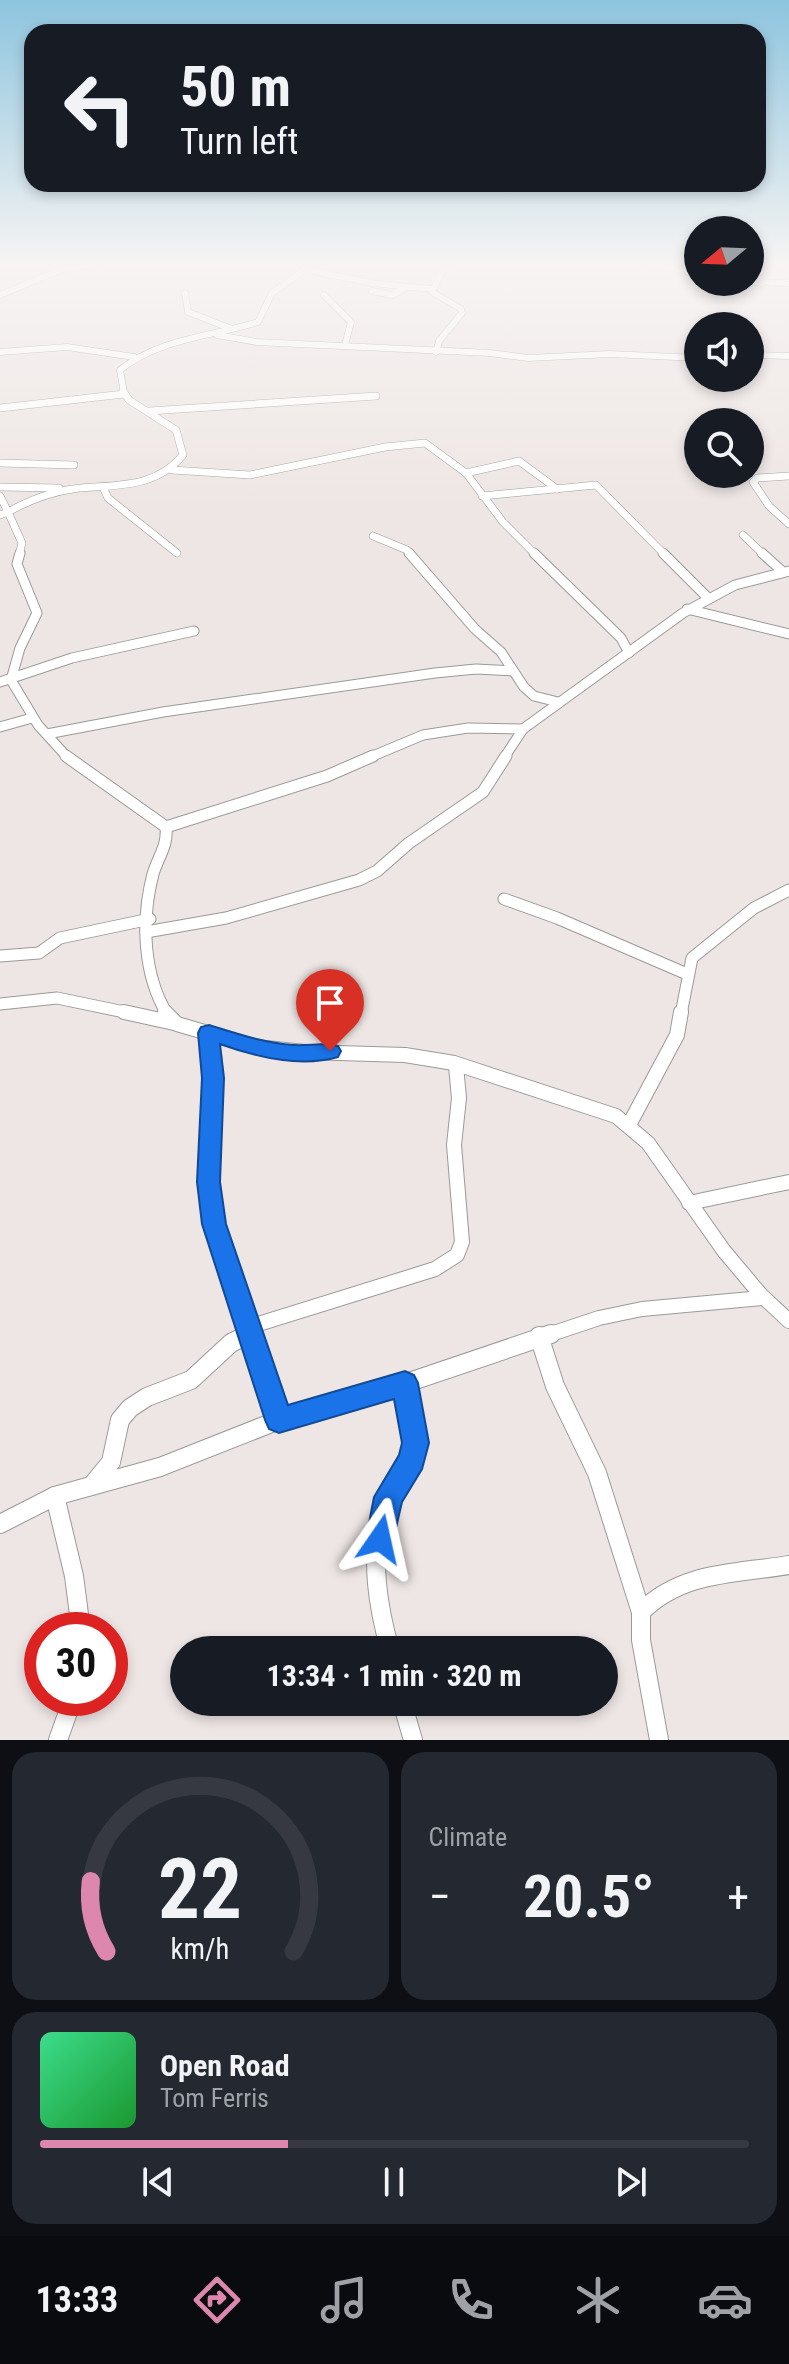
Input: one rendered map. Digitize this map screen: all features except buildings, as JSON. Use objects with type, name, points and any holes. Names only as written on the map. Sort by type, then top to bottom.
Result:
[{"type":"street","points":[[0,352],[67,347],[134,357],[178,344]]},
{"type":"street","points":[[328,344],[528,358],[610,354],[684,357]]},
{"type":"street","points":[[436,352],[438,344]]},
{"type":"street","points":[[764,355],[789,356]]},
{"type":"street","points":[[124,394],[120,370],[134,357]]},
{"type":"street","points":[[0,408],[124,394],[169,424],[180,438],[183,455],[172,470],[152,480],[74,489],[0,487]]},
{"type":"street","points":[[148,411],[376,396]]},
{"type":"street","points":[[172,470],[250,475],[415,442],[433,447],[466,473],[482,496],[534,553],[621,638],[629,653]]},
{"type":"street","points":[[466,473],[519,461],[557,489]]},
{"type":"street","points":[[0,463],[74,465]]},
{"type":"street","points":[[789,476],[757,478],[753,482],[769,506],[789,524]]},
{"type":"street","points":[[482,496],[596,485],[708,598]]},
{"type":"street","points":[[103,487],[108,498],[177,553]]},
{"type":"street","points":[[4,514],[30,500],[74,489]]},
{"type":"street","points":[[0,496],[4,514],[22,543],[17,564],[37,613],[6,681]]},
{"type":"street","points":[[743,535],[785,571]]},
{"type":"street","points":[[373,536],[393,542],[412,554],[475,629],[501,652],[534,696],[558,702]]},
{"type":"street","points":[[146,932],[226,918],[373,874],[447,814],[483,792],[523,729],[558,702],[687,609],[762,576],[785,571]]},
{"type":"street","points":[[687,609],[789,634]]},
{"type":"street","points":[[6,681],[72,658],[194,631]]},
{"type":"street","points":[[47,734],[252,696],[475,670],[513,671]]},
{"type":"street","points":[[6,681],[32,718],[75,764],[139,804],[166,827],[168,845],[151,879],[150,919],[146,932],[149,970],[162,1004],[174,1023]]},
{"type":"street","points":[[0,727],[32,718]]},
{"type":"street","points":[[166,827],[327,776],[423,735],[468,728],[523,729]]},
{"type":"street","points":[[630,1123],[677,1035],[692,958],[754,908],[789,890]]},
{"type":"street","points":[[504,899],[557,918],[687,974]]},
{"type":"street","points":[[0,956],[39,953],[60,938],[150,919]]},
{"type":"street","points":[[0,1004],[57,998],[174,1023],[256,1049],[408,1055],[522,1084],[630,1123],[762,1298],[789,1321]]},
{"type":"street","points":[[209,1033],[213,1078],[209,1126],[211,1205],[279,1420]]},
{"type":"street","points":[[93,1484],[111,1462],[120,1420],[130,1408],[147,1397],[191,1380],[249,1330],[435,1269],[457,1255],[462,1242],[454,1145],[459,1098],[456,1066]]},
{"type":"street","points":[[689,1203],[789,1182]]},
{"type":"street","points":[[0,1524],[55,1496],[160,1467],[279,1420],[405,1383],[599,1318],[642,1309],[762,1298]]},
{"type":"street","points":[[539,1336],[555,1386],[597,1473],[641,1612],[641,1640],[659,1740]]},
{"type":"street","points":[[386,1636],[378,1609],[377,1588],[381,1522],[388,1497],[412,1460],[416,1443],[405,1383]]},
{"type":"street","points":[[55,1496],[72,1565],[79,1612]]},
{"type":"street","points":[[641,1612],[654,1595],[689,1579],[789,1565]]},
{"type":"street","points":[[58,1740],[67,1716]]},
{"type":"street","points":[[406,1716],[413,1740]]},
{"type":"route","points":[[330,1051],[297,1053],[256,1049],[209,1033],[213,1078],[208,1182],[214,1224],[279,1420],[405,1383],[416,1443],[412,1460],[388,1497],[380,1539]]}]
